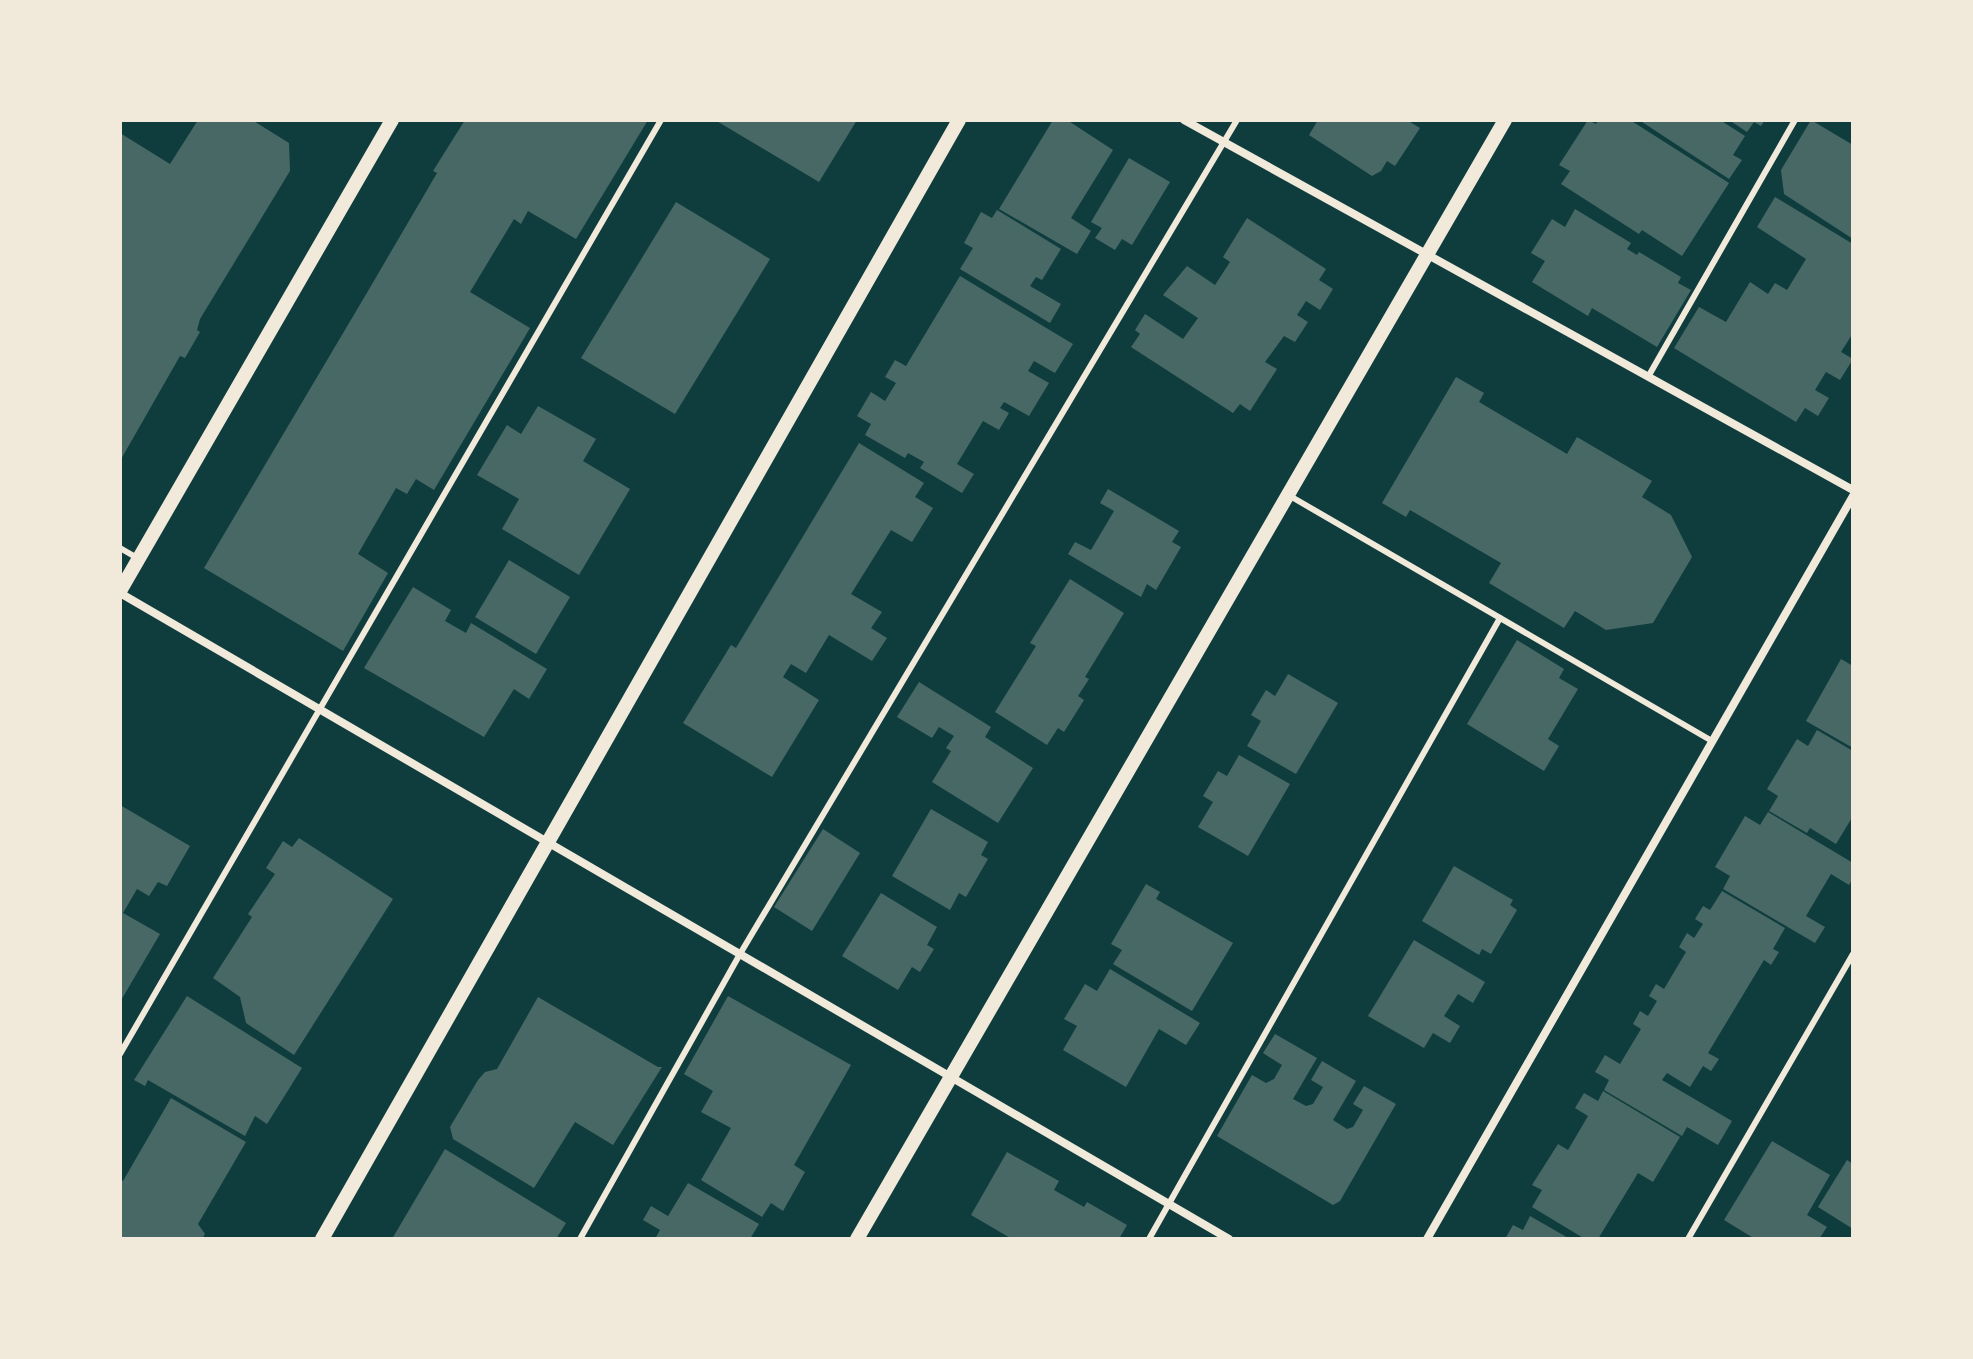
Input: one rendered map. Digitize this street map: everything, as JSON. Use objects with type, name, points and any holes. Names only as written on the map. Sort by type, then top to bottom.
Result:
[{"type":"street","points":[[392,120],[120,592],[1229,1239]]},
{"type":"street","points":[[322,1239],[959,120]]},
{"type":"street","points":[[1184,120],[1853,493],[1427,1239]]},
{"type":"street","points":[[857,1239],[1505,120]]},
{"type":"lane","points":[[120,1054],[661,120]]},
{"type":"lane","points":[[580,1239],[740,954],[1237,120]]},
{"type":"lane","points":[[1648,377],[1795,120]]},
{"type":"lane","points":[[1288,495],[1712,741]]},
{"type":"lane","points":[[120,548],[139,559]]},
{"type":"lane","points":[[1149,1239],[1500,618]]},
{"type":"lane","points":[[1688,1239],[1853,954]]},
{"type":"building","points":[[198,120],[252,120],[289,143],[290,171],[200,319],[197,330],[200,332],[185,358],[180,356],[120,461],[120,133],[170,164]]},
{"type":"building","points":[[465,120],[648,120],[576,239],[528,211],[521,224],[514,219],[470,292],[530,328],[434,490],[416,479],[407,494],[396,488],[358,554],[388,573],[343,651],[204,568],[437,173],[433,171]]},
{"type":"building","points":[[715,120],[857,120],[819,182]]},
{"type":"building","points":[[1053,120],[1067,120],[1113,150],[1071,218],[1091,231],[1077,254],[999,209]]},
{"type":"building","points":[[1318,120],[1412,120],[1410,122],[1420,128],[1395,166],[1387,161],[1381,171],[1372,176],[1309,135]]},
{"type":"building","points":[[1588,120],[1596,124],[1598,120],[1630,120],[1729,183],[1682,256],[1642,230],[1639,234],[1561,184],[1570,171],[1559,165]]},
{"type":"building","points":[[1639,120],[1720,120],[1745,136],[1733,155],[1742,160],[1729,179]]},
{"type":"building","points":[[1729,120],[1765,120],[1761,126],[1754,122],[1747,132]]},
{"type":"building","points":[[1811,120],[1853,145],[1853,239],[1784,194],[1781,170]]},
{"type":"building","points":[[1129,158],[1170,182],[1132,245],[1122,239],[1115,250],[1095,238],[1102,228],[1091,222]]},
{"type":"building","points":[[1775,197],[1853,244],[1853,333],[1841,352],[1853,359],[1840,380],[1826,372],[1815,390],[1829,398],[1818,416],[1805,408],[1796,422],[1674,348],[1699,307],[1726,322],[1750,282],[1768,294],[1775,283],[1787,290],[1806,259],[1757,227]]},
{"type":"building","points":[[676,202],[770,259],[675,414],[581,358]]},
{"type":"building","points":[[1575,209],[1631,243],[1627,249],[1637,255],[1639,252],[1681,277],[1678,283],[1691,290],[1657,347],[1592,308],[1588,316],[1532,282],[1545,261],[1531,253],[1552,219],[1565,227]]},
{"type":"building","points":[[997,210],[1061,249],[1042,280],[1036,277],[1030,286],[1061,304],[1050,323],[960,269],[973,248],[964,243],[981,212],[992,218]]},
{"type":"building","points":[[1247,218],[1326,269],[1319,280],[1333,289],[1320,310],[1306,301],[1297,315],[1308,322],[1295,342],[1284,336],[1265,362],[1277,369],[1250,411],[1240,404],[1233,413],[1131,347],[1140,334],[1135,330],[1145,314],[1183,339],[1198,318],[1163,295],[1187,266],[1215,285],[1230,262],[1223,257]]},
{"type":"building","points":[[960,276],[1073,344],[1055,373],[1034,361],[1028,371],[1049,383],[1029,416],[1004,402],[1000,408],[1009,413],[999,430],[983,421],[957,464],[974,474],[962,493],[920,468],[924,462],[908,453],[905,458],[865,435],[871,424],[857,416],[871,392],[885,401],[896,383],[885,377],[895,360],[906,366]]},
{"type":"building","points":[[1456,377],[1484,393],[1479,402],[1567,454],[1577,437],[1652,481],[1642,497],[1671,515],[1692,557],[1653,623],[1606,630],[1575,611],[1564,628],[1489,583],[1501,563],[1410,510],[1406,517],[1382,503]]},
{"type":"building","points":[[538,406],[596,439],[583,461],[630,489],[579,575],[502,529],[519,499],[477,475],[507,425],[521,434]]},
{"type":"building","points":[[859,443],[924,483],[915,497],[933,508],[912,542],[891,530],[851,594],[882,612],[871,628],[887,638],[872,661],[829,635],[806,673],[791,664],[783,677],[819,700],[772,777],[683,723],[731,645],[736,648]]},
{"type":"building","points":[[1108,489],[1179,531],[1172,542],[1181,547],[1156,590],[1147,584],[1141,597],[1068,554],[1075,542],[1091,550],[1114,511],[1100,503]]},
{"type":"building","points":[[509,560],[570,597],[536,654],[475,617]]},
{"type":"building","points":[[1070,579],[1124,613],[1085,677],[1089,679],[1078,696],[1084,700],[1064,732],[1058,728],[1047,745],[995,712],[1036,646],[1030,643]]},
{"type":"building","points":[[413,587],[451,610],[445,621],[466,633],[471,623],[547,669],[529,699],[514,689],[484,737],[364,668]]},
{"type":"building","points":[[1517,640],[1564,669],[1559,678],[1578,689],[1548,739],[1559,746],[1544,771],[1467,724]]},
{"type":"building","points":[[1841,659],[1853,666],[1853,748],[1806,721]]},
{"type":"building","points":[[1288,674],[1338,703],[1296,774],[1247,746],[1261,721],[1251,715],[1266,690],[1275,696]]},
{"type":"building","points":[[919,682],[991,727],[985,737],[1033,768],[998,823],[932,782],[951,751],[946,748],[954,736],[939,727],[932,738],[897,717]]},
{"type":"building","points":[[1817,730],[1853,751],[1853,816],[1836,844],[1810,828],[1807,833],[1769,811],[1778,796],[1767,789],[1797,739],[1808,746]]},
{"type":"building","points":[[1239,755],[1290,784],[1248,856],[1198,827],[1213,802],[1203,796],[1218,771],[1227,776]]},
{"type":"building","points":[[120,805],[190,846],[167,886],[158,882],[149,896],[137,889],[123,913],[160,934],[120,1002]]},
{"type":"building","points":[[931,809],[988,842],[981,855],[988,859],[966,897],[959,893],[950,910],[892,876]]},
{"type":"building","points":[[1768,812],[1853,863],[1853,878],[1849,885],[1831,874],[1806,916],[1825,927],[1815,943],[1723,889],[1730,876],[1715,867],[1745,816],[1760,825]]},
{"type":"building","points":[[823,829],[860,853],[812,931],[774,907]]},
{"type":"building","points":[[299,838],[393,899],[294,1055],[246,1023],[240,997],[213,978],[252,917],[248,914],[275,874],[266,868],[283,841],[292,847]]},
{"type":"building","points":[[1454,866],[1513,900],[1510,905],[1517,910],[1491,954],[1482,949],[1479,955],[1422,921]]},
{"type":"building","points":[[1146,884],[1160,892],[1156,899],[1233,943],[1192,1011],[1113,964],[1122,950],[1111,944]]},
{"type":"building","points":[[1722,891],[1785,928],[1773,949],[1779,952],[1771,965],[1764,960],[1708,1053],[1719,1059],[1711,1071],[1703,1066],[1690,1087],[1667,1073],[1662,1080],[1732,1121],[1718,1145],[1687,1127],[1682,1136],[1604,1090],[1609,1080],[1595,1072],[1605,1055],[1620,1064],[1641,1029],[1633,1024],[1640,1011],[1648,1016],[1657,1001],[1649,996],[1656,984],[1664,989],[1686,952],[1679,947],[1687,933],[1694,938],[1703,924],[1695,919],[1703,906],[1710,910]]},
{"type":"building","points":[[881,893],[937,927],[927,945],[934,949],[920,972],[912,967],[898,990],[842,956]]},
{"type":"building","points":[[1414,940],[1485,982],[1473,1003],[1458,994],[1444,1016],[1460,1026],[1450,1043],[1433,1033],[1424,1048],[1368,1016]]},
{"type":"building","points":[[1110,969],[1200,1023],[1186,1045],[1159,1029],[1126,1087],[1063,1050],[1077,1026],[1064,1019],[1085,984],[1097,991]]},
{"type":"building","points":[[187,996],[302,1068],[267,1124],[255,1116],[245,1136],[148,1080],[145,1086],[134,1080]]},
{"type":"building","points":[[728,996],[851,1065],[794,1165],[805,1172],[783,1211],[771,1203],[762,1217],[701,1180],[731,1128],[701,1112],[713,1091],[684,1074]]},
{"type":"building","points":[[538,997],[662,1067],[613,1145],[575,1122],[534,1188],[453,1139],[450,1127],[478,1080],[485,1072],[497,1069]]},
{"type":"building","points":[[1275,1034],[1317,1058],[1293,1099],[1306,1106],[1313,1104],[1323,1087],[1311,1080],[1322,1061],[1356,1081],[1333,1120],[1347,1129],[1353,1127],[1363,1110],[1353,1104],[1364,1086],[1396,1104],[1340,1201],[1333,1205],[1217,1136],[1252,1075],[1266,1083],[1274,1079],[1282,1065],[1263,1053]]},
{"type":"building","points":[[1603,1091],[1680,1137],[1653,1182],[1638,1173],[1598,1239],[1585,1239],[1532,1207],[1542,1190],[1532,1185],[1558,1144],[1568,1150],[1588,1116],[1575,1108],[1584,1093],[1598,1101]]},
{"type":"building","points":[[171,1098],[246,1142],[198,1224],[205,1234],[202,1239],[120,1239],[120,1179],[123,1181]]},
{"type":"building","points":[[1772,1141],[1830,1175],[1807,1215],[1827,1227],[1819,1239],[1755,1239],[1724,1220]]},
{"type":"building","points":[[445,1149],[566,1223],[556,1239],[392,1239]]},
{"type":"building","points":[[1007,1152],[1059,1181],[1054,1190],[1084,1207],[1087,1202],[1127,1225],[1119,1239],[1012,1239],[971,1215]]},
{"type":"building","points":[[1847,1160],[1853,1164],[1853,1229],[1818,1207]]},
{"type":"building","points":[[688,1183],[759,1224],[750,1239],[655,1239],[660,1230],[643,1220],[651,1206],[668,1216]]},
{"type":"building","points":[[1530,1216],[1570,1239],[1505,1239],[1513,1225],[1523,1230]]}]
